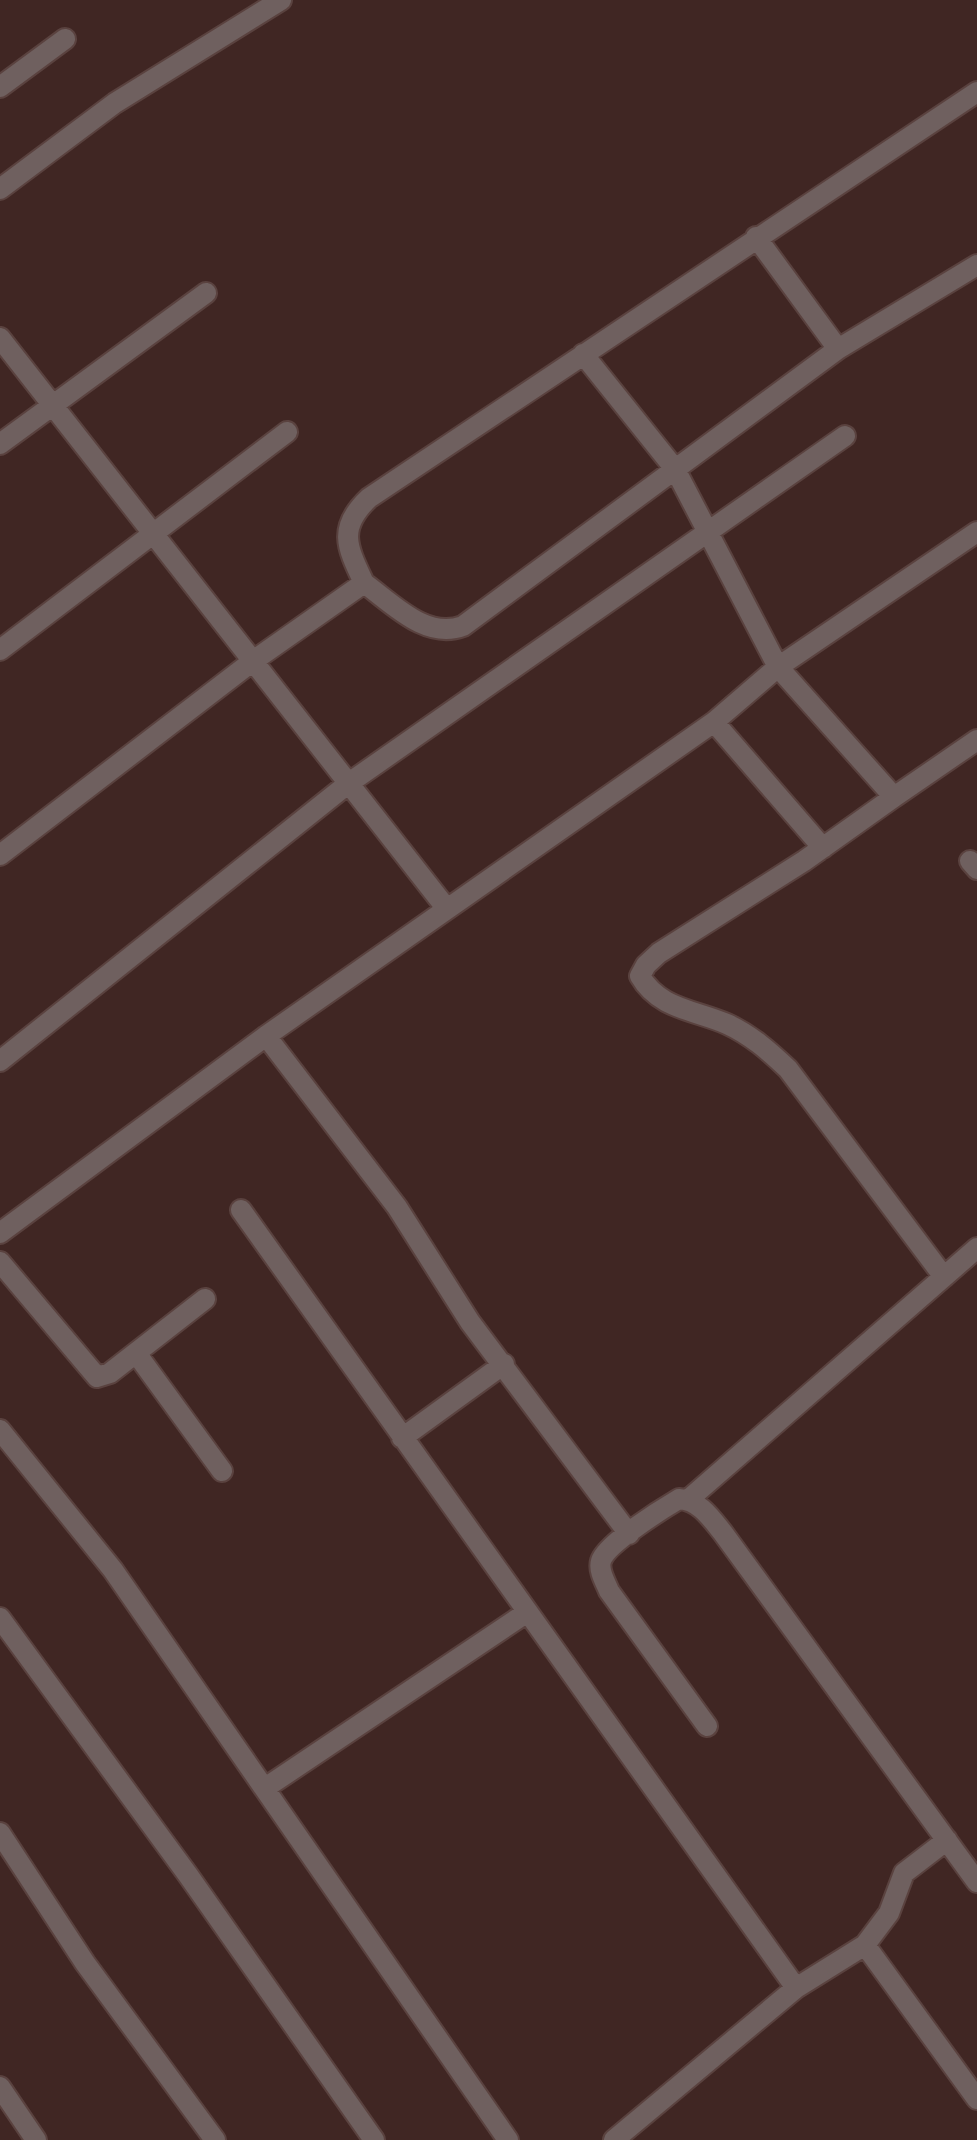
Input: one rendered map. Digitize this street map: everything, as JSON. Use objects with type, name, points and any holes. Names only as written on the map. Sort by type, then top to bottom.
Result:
[{"type":"street","points":[[0,189],[115,103],[281,0]]},
{"type":"street","points":[[0,87],[65,39]]},
{"type":"street","points":[[977,92],[369,498],[355,512],[347,532],[350,555],[364,583],[432,630],[451,631],[463,626],[838,349],[977,265]]},
{"type":"street","points":[[756,237],[838,349]]},
{"type":"street","points":[[0,444],[206,293]]},
{"type":"street","points":[[0,338],[447,909]]},
{"type":"street","points":[[583,354],[675,469],[778,667],[894,797]]},
{"type":"street","points":[[0,650],[287,432]]},
{"type":"street","points":[[0,1061],[349,783],[845,436]]},
{"type":"street","points":[[0,1233],[266,1036],[714,722],[778,667],[977,532]]},
{"type":"street","points":[[0,855],[253,661],[364,583]]},
{"type":"street","points":[[714,722],[823,848]]},
{"type":"street","points":[[944,1277],[788,1069],[758,1041],[727,1024],[659,1000],[640,976],[659,953],[823,848],[977,740]]},
{"type":"street","points":[[266,1036],[397,1207],[470,1322],[629,1534]]},
{"type":"street","points":[[241,1210],[796,1988]]},
{"type":"street","points":[[707,1726],[609,1591],[601,1561],[610,1548],[629,1534],[679,1499],[689,1499],[977,1248]]},
{"type":"street","points":[[0,1262],[91,1374],[104,1376],[205,1299]]},
{"type":"street","points":[[136,1353],[222,1471]]},
{"type":"street","points":[[402,1438],[504,1364]]},
{"type":"street","points":[[0,1430],[113,1570],[508,2140]]},
{"type":"street","points":[[689,1499],[723,1533],[977,1882]]},
{"type":"street","points":[[265,1788],[526,1613]]},
{"type":"street","points":[[0,1618],[188,1875],[374,2140]]},
{"type":"street","points":[[0,1833],[85,1963],[215,2140]]},
{"type":"street","points":[[614,2140],[796,1988],[865,1945],[889,1913],[904,1873],[947,1840]]},
{"type":"street","points":[[865,1945],[977,2099]]},
{"type":"street","points":[[0,2087],[36,2140]]}]
